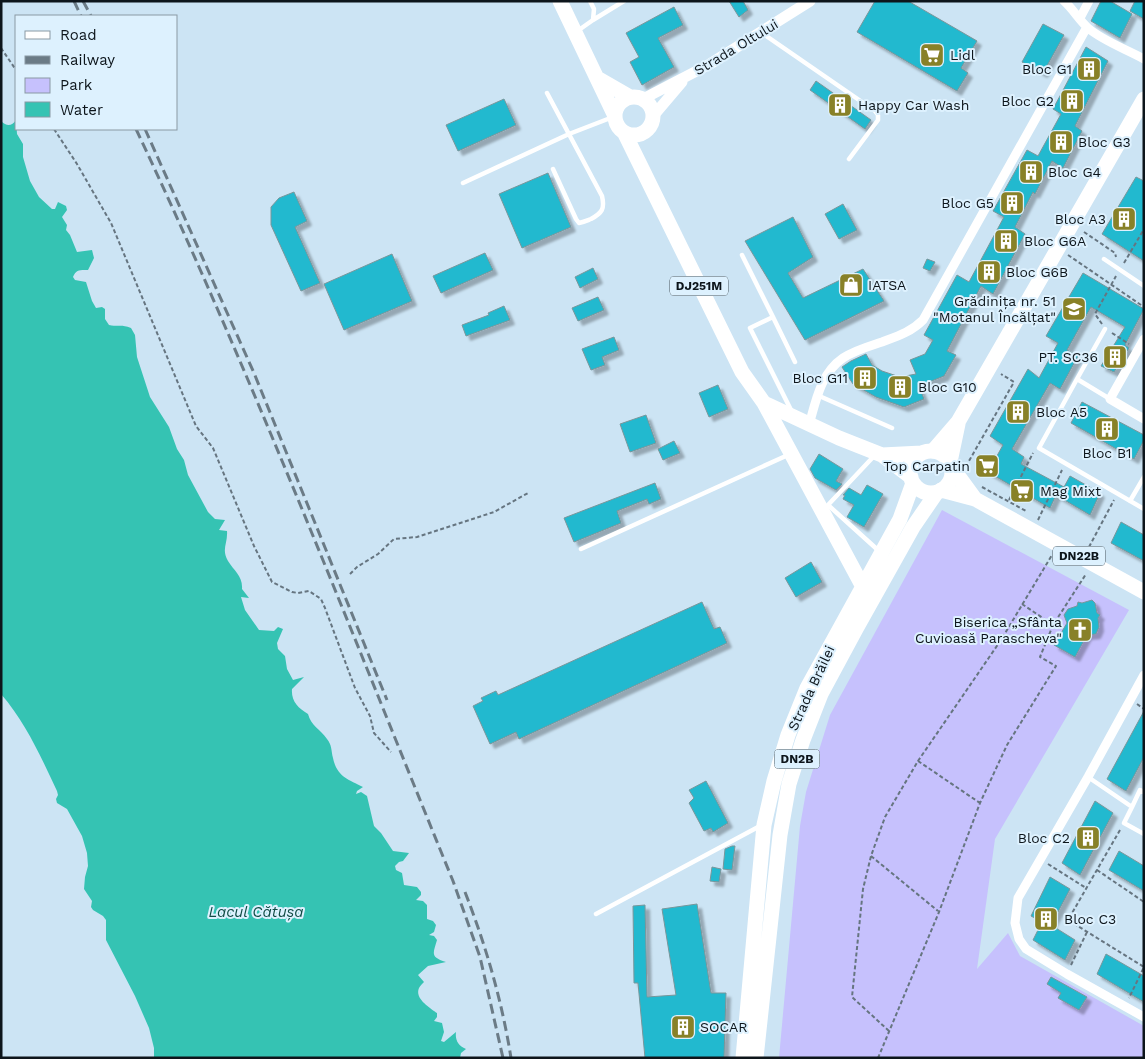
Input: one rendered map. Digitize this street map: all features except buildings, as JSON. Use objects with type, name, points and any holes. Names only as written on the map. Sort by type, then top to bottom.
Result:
[{"type":"main road","name":"DJ251M","points":[[560,1],[619,127],[624,132],[742,372],[764,403],[791,453],[824,506],[863,587]]},
{"type":"main road","points":[[597,78],[650,105],[651,122],[640,165]]},
{"type":"main road","points":[[615,116],[619,104],[636,98]]},
{"type":"main road","name":"Strada Brăilei","points":[[743,1058],[764,825],[774,781],[788,735],[807,688],[900,519],[912,480],[911,467],[915,459],[927,452],[958,422],[1144,99]]},
{"type":"main road","points":[[624,132],[637,135],[651,122]]},
{"type":"main road","name":"DJ251M","points":[[764,403],[879,455],[912,480]]},
{"type":"main road","name":"Strada Brăilei","points":[[756,1058],[780,835],[789,784],[803,740],[821,694],[913,527],[939,491],[951,480],[951,464],[958,422]]},
{"type":"main road","name":"DJ251M","points":[[879,455],[927,452]]},
{"type":"main road","points":[[927,452],[940,453],[951,464]]},
{"type":"main road","name":"DN22B","points":[[951,464],[976,491],[1025,527],[1144,592]]},
{"type":"main road","points":[[912,480],[923,491],[939,491]]},
{"type":"main road","name":"DN22B","points":[[939,491],[976,491]]},
{"type":"street","name":"Strada Oltului","points":[[636,98],[687,77],[810,1]]},
{"type":"street","points":[[1064,1],[1087,27],[1096,34],[1144,59]]},
{"type":"street","points":[[1080,18],[1089,1]]},
{"type":"street","points":[[802,421],[834,365],[844,357],[909,332],[923,320],[1087,27]]},
{"type":"street","name":"Strada Oltului","points":[[651,122],[687,77]]},
{"type":"street","points":[[1144,339],[1110,399],[1144,419]]},
{"type":"street","points":[[1144,675],[1018,898],[1014,923],[1026,949],[1144,1017]]},
{"type":"lane","points":[[590,1],[594,9],[594,20]]},
{"type":"lane","points":[[575,32],[624,1]]},
{"type":"lane","points":[[761,32],[878,116],[878,120],[849,159]]},
{"type":"lane","points":[[547,93],[602,196],[604,206],[601,213],[584,222],[579,222],[553,169]]},
{"type":"lane","points":[[463,183],[569,134],[615,116]]},
{"type":"lane","points":[[742,255],[795,362]]},
{"type":"lane","points":[[1104,259],[1144,286]]},
{"type":"lane","points":[[773,317],[750,328],[802,421]]},
{"type":"lane","points":[[1105,329],[1039,448],[1144,509]]},
{"type":"lane","points":[[1078,379],[1110,399]]},
{"type":"lane","points":[[817,395],[892,428]]},
{"type":"lane","points":[[581,549],[791,453]]},
{"type":"lane","points":[[879,455],[824,506],[882,553]]},
{"type":"lane","points":[[1130,501],[1144,477]]},
{"type":"lane","points":[[1088,777],[1132,807]]},
{"type":"lane","points":[[1144,792],[1140,790],[1124,823],[1144,834]]},
{"type":"lane","points":[[596,914],[749,831],[764,825]]},
{"type":"path","points":[[1,48],[15,69]]},
{"type":"path","points":[[55,130],[111,223],[196,426],[213,448],[254,546],[272,582],[292,592],[298,593],[310,590],[321,600],[355,688],[370,716],[374,733],[391,752]]},
{"type":"path","points":[[1072,224],[1115,253],[1120,269]]},
{"type":"path","points":[[1138,350],[1105,329],[1095,314],[1144,230]]},
{"type":"path","points":[[1058,248],[1144,307]]},
{"type":"path","points":[[966,469],[1014,382],[998,373]]},
{"type":"path","points":[[1009,501],[1033,453],[1039,448]]},
{"type":"path","points":[[1025,527],[1065,463]]},
{"type":"path","points":[[976,491],[1009,501],[1026,511],[1025,527]]},
{"type":"path","points":[[350,574],[358,566],[378,554],[394,539],[416,537],[494,512],[528,493]]},
{"type":"path","points":[[878,1058],[939,912],[980,803],[1008,745],[1056,666],[1040,657],[1053,625],[1088,561],[1117,494]]},
{"type":"path","points":[[889,1032],[852,997],[863,889],[871,856],[885,817],[918,761],[1001,640],[1058,545]]},
{"type":"path","points":[[1021,604],[1053,625]]},
{"type":"path","points":[[918,761],[980,803]]},
{"type":"path","points":[[1124,823],[1068,920],[1144,967],[1125,1006]]},
{"type":"path","points":[[871,856],[939,912]]},
{"type":"path","points":[[1040,859],[1086,888]]},
{"type":"path","points":[[1097,870],[1144,902]]},
{"type":"path","points":[[1067,974],[1087,932]]},
{"type":"green space","points":[[942,510],[1129,610],[995,839],[977,969],[1008,933],[1020,956],[1144,1026],[1144,1058],[779,1058],[800,826],[806,792],[830,715]]},
{"type":"water","name":"Lacul Cătușa","points":[[1,121],[9,125],[15,121],[15,130],[23,144],[23,157],[30,181],[39,197],[52,209],[55,209],[58,202],[66,206],[67,210],[62,217],[77,252],[92,250],[94,258],[88,270],[77,271],[73,277],[75,280],[86,282],[96,308],[102,307],[105,309],[105,319],[109,325],[131,328],[135,335],[137,357],[150,397],[169,427],[177,449],[184,460],[188,475],[208,512],[215,519],[225,520],[219,530],[227,531],[226,557],[240,577],[242,589],[249,598],[241,597],[245,610],[259,630],[274,631],[278,627],[283,629],[277,643],[278,649],[285,656],[287,669],[293,680],[304,677],[292,689],[294,701],[298,707],[308,714],[313,725],[329,741],[335,764],[340,773],[363,787],[356,794],[361,792],[367,796],[374,826],[393,851],[409,853],[403,861],[395,866],[396,870],[402,873],[404,885],[417,887],[421,892],[421,895],[416,900],[423,901],[427,905],[427,919],[433,921],[436,925],[434,932],[429,935],[434,936],[437,940],[434,949],[435,957],[446,962],[428,966],[418,975],[424,982],[418,992],[421,1000],[437,1013],[434,1021],[442,1023],[444,1032],[441,1041],[444,1042],[456,1032],[458,1042],[466,1049],[461,1053],[460,1058],[154,1058],[154,1048],[149,1028],[106,940],[106,920],[93,910],[91,907],[92,901],[84,889],[88,866],[87,853],[82,836],[67,809],[57,803],[57,791],[39,753],[18,717],[1,694]]},
{"type":"railway","points":[[74,1],[81,15]]},
{"type":"railway","points":[[83,1],[90,15]]},
{"type":"railway","points":[[136,130],[179,222],[260,409],[453,881],[480,957],[503,1058]]},
{"type":"railway","points":[[145,130],[254,373],[387,700]]},
{"type":"railway","points":[[465,892],[493,974],[511,1058]]},
{"type":"place","name":"Lidl","points":[[932,55]]},
{"type":"place","name":"Bloc G1","points":[[1089,69]]},
{"type":"place","name":"Bloc G2","points":[[1072,101]]},
{"type":"place","name":"Happy Car Wash","points":[[840,105]]},
{"type":"place","name":"Bloc G3","points":[[1061,142]]},
{"type":"place","name":"Bloc G4","points":[[1031,172]]},
{"type":"place","name":"Bloc G5","points":[[1012,203]]},
{"type":"place","name":"Bloc A3","points":[[1124,219]]},
{"type":"place","name":"Bloc G6A","points":[[1006,241]]},
{"type":"place","name":"Bloc G6B","points":[[989,272]]},
{"type":"place","name":"IATSA","points":[[851,285]]},
{"type":"place","name":"Grădinița nr. 51 \"Motanul Încălțat\"","points":[[1074,309]]},
{"type":"place","name":"PT. SC36","points":[[1115,357]]},
{"type":"place","name":"Bloc G11","points":[[865,378]]},
{"type":"place","name":"Bloc G10","points":[[900,387]]},
{"type":"place","name":"Bloc A5","points":[[1018,412]]},
{"type":"place","name":"Bloc B1","points":[[1107,429]]},
{"type":"place","name":"Top Carpatin","points":[[987,466]]},
{"type":"place","name":"Mag Mixt","points":[[1022,491]]},
{"type":"place","name":"Biserica „Sfânta Cuvioasă Parascheva\"","points":[[1080,630]]},
{"type":"place","name":"Bloc C2","points":[[1088,838]]},
{"type":"place","name":"Bloc C3","points":[[1046,919]]},
{"type":"place","name":"SOCAR","points":[[683,1027]]}]
